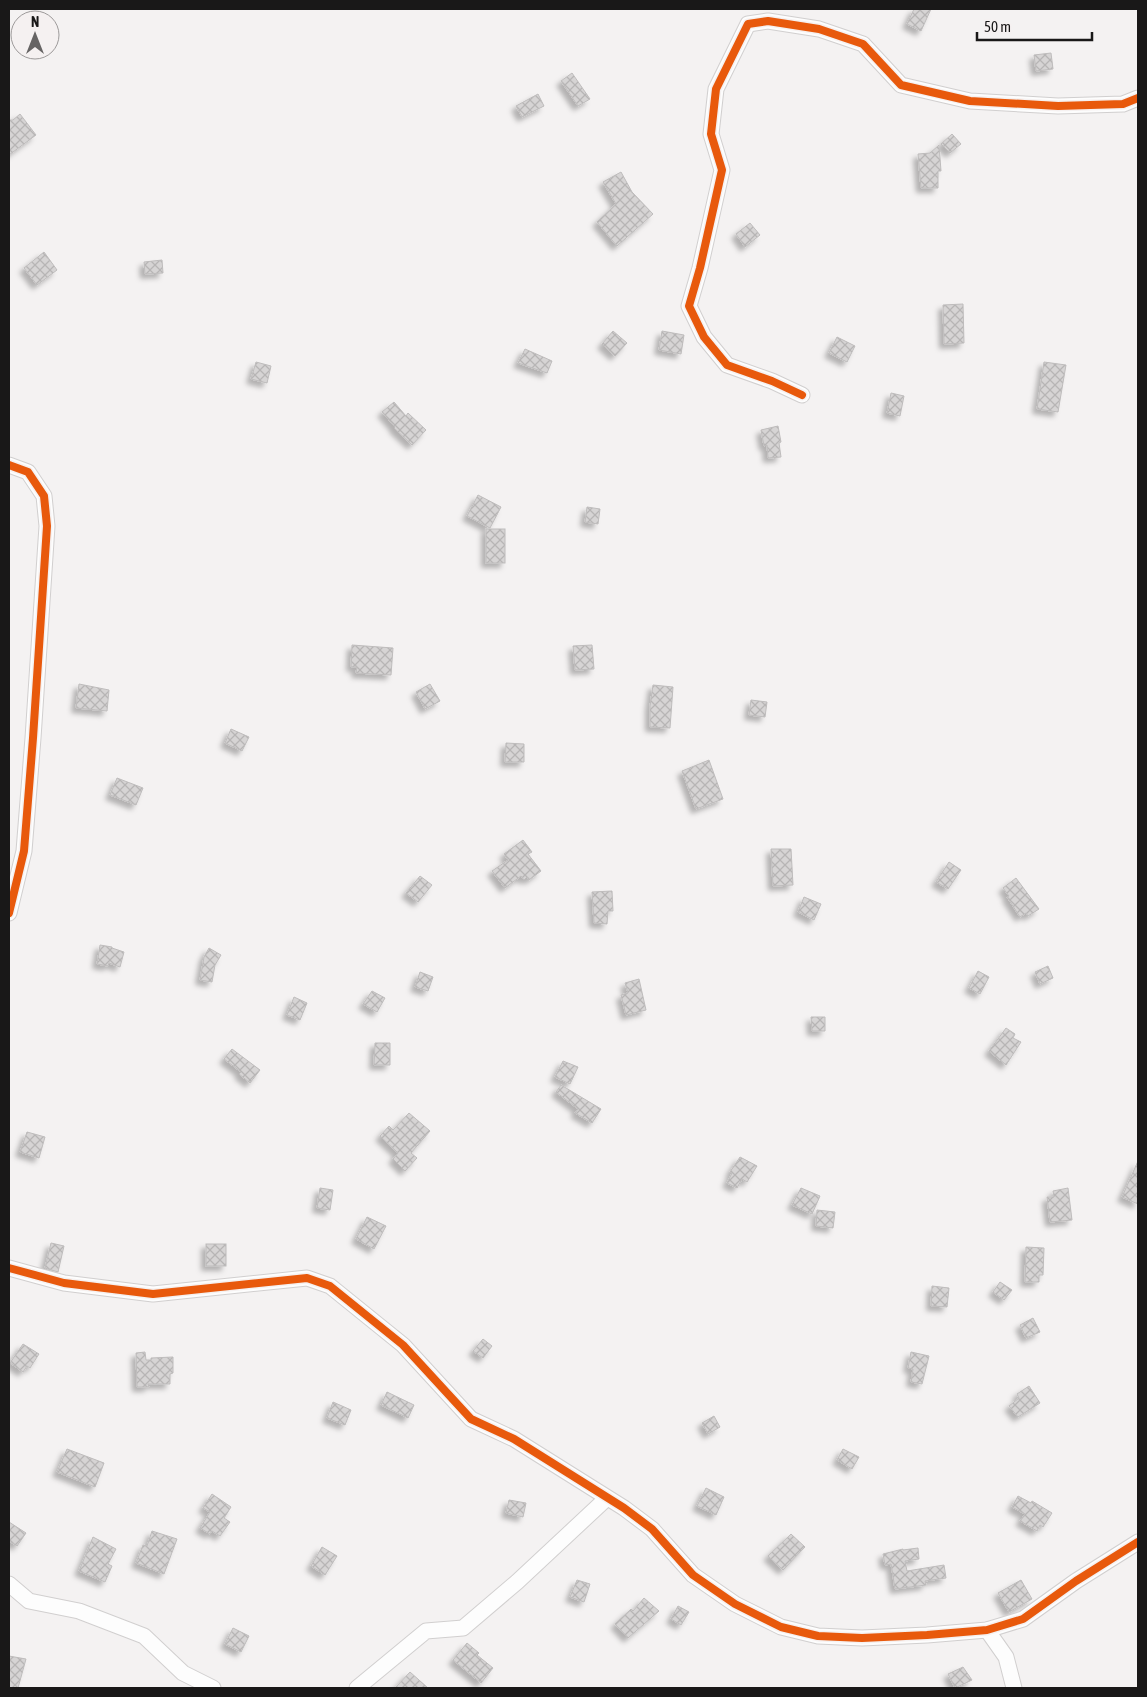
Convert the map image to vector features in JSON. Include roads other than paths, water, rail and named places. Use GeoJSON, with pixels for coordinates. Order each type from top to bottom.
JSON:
{"type":"FeatureCollection","features":[{"type":"Feature","properties":{"kind":"street"},"geometry":{"type":"LineString","coordinates":[[802,395],[727,364],[704,337],[689,306],[700,268],[722,170],[711,134],[716,89],[748,24],[768,21],[828,32],[862,44],[901,85],[970,101],[1058,106],[1124,104],[1138,98]]}},
{"type":"Feature","properties":{"kind":"street"},"geometry":{"type":"LineString","coordinates":[[9,465],[28,472],[44,496],[47,526],[24,852],[9,913]]}},
{"type":"Feature","properties":{"kind":"street"},"geometry":{"type":"LineString","coordinates":[[10,1272],[64,1283],[153,1294],[307,1278],[330,1286],[402,1346],[471,1419],[514,1439],[652,1528],[693,1575],[735,1604],[782,1627],[818,1636],[862,1638],[987,1630],[1023,1619],[1138,1542]]}},
{"type":"Feature","properties":{"kind":"street"},"geometry":{"type":"LineString","coordinates":[[357,1688],[426,1631],[463,1628],[518,1582],[607,1498]]}},
{"type":"Feature","properties":{"kind":"street"},"geometry":{"type":"LineString","coordinates":[[9,1584],[29,1601],[79,1611],[144,1636],[183,1673],[213,1688]]}},
{"type":"Feature","properties":{"kind":"street"},"geometry":{"type":"LineString","coordinates":[[987,1630],[1006,1658],[1014,1688]]}}]}
